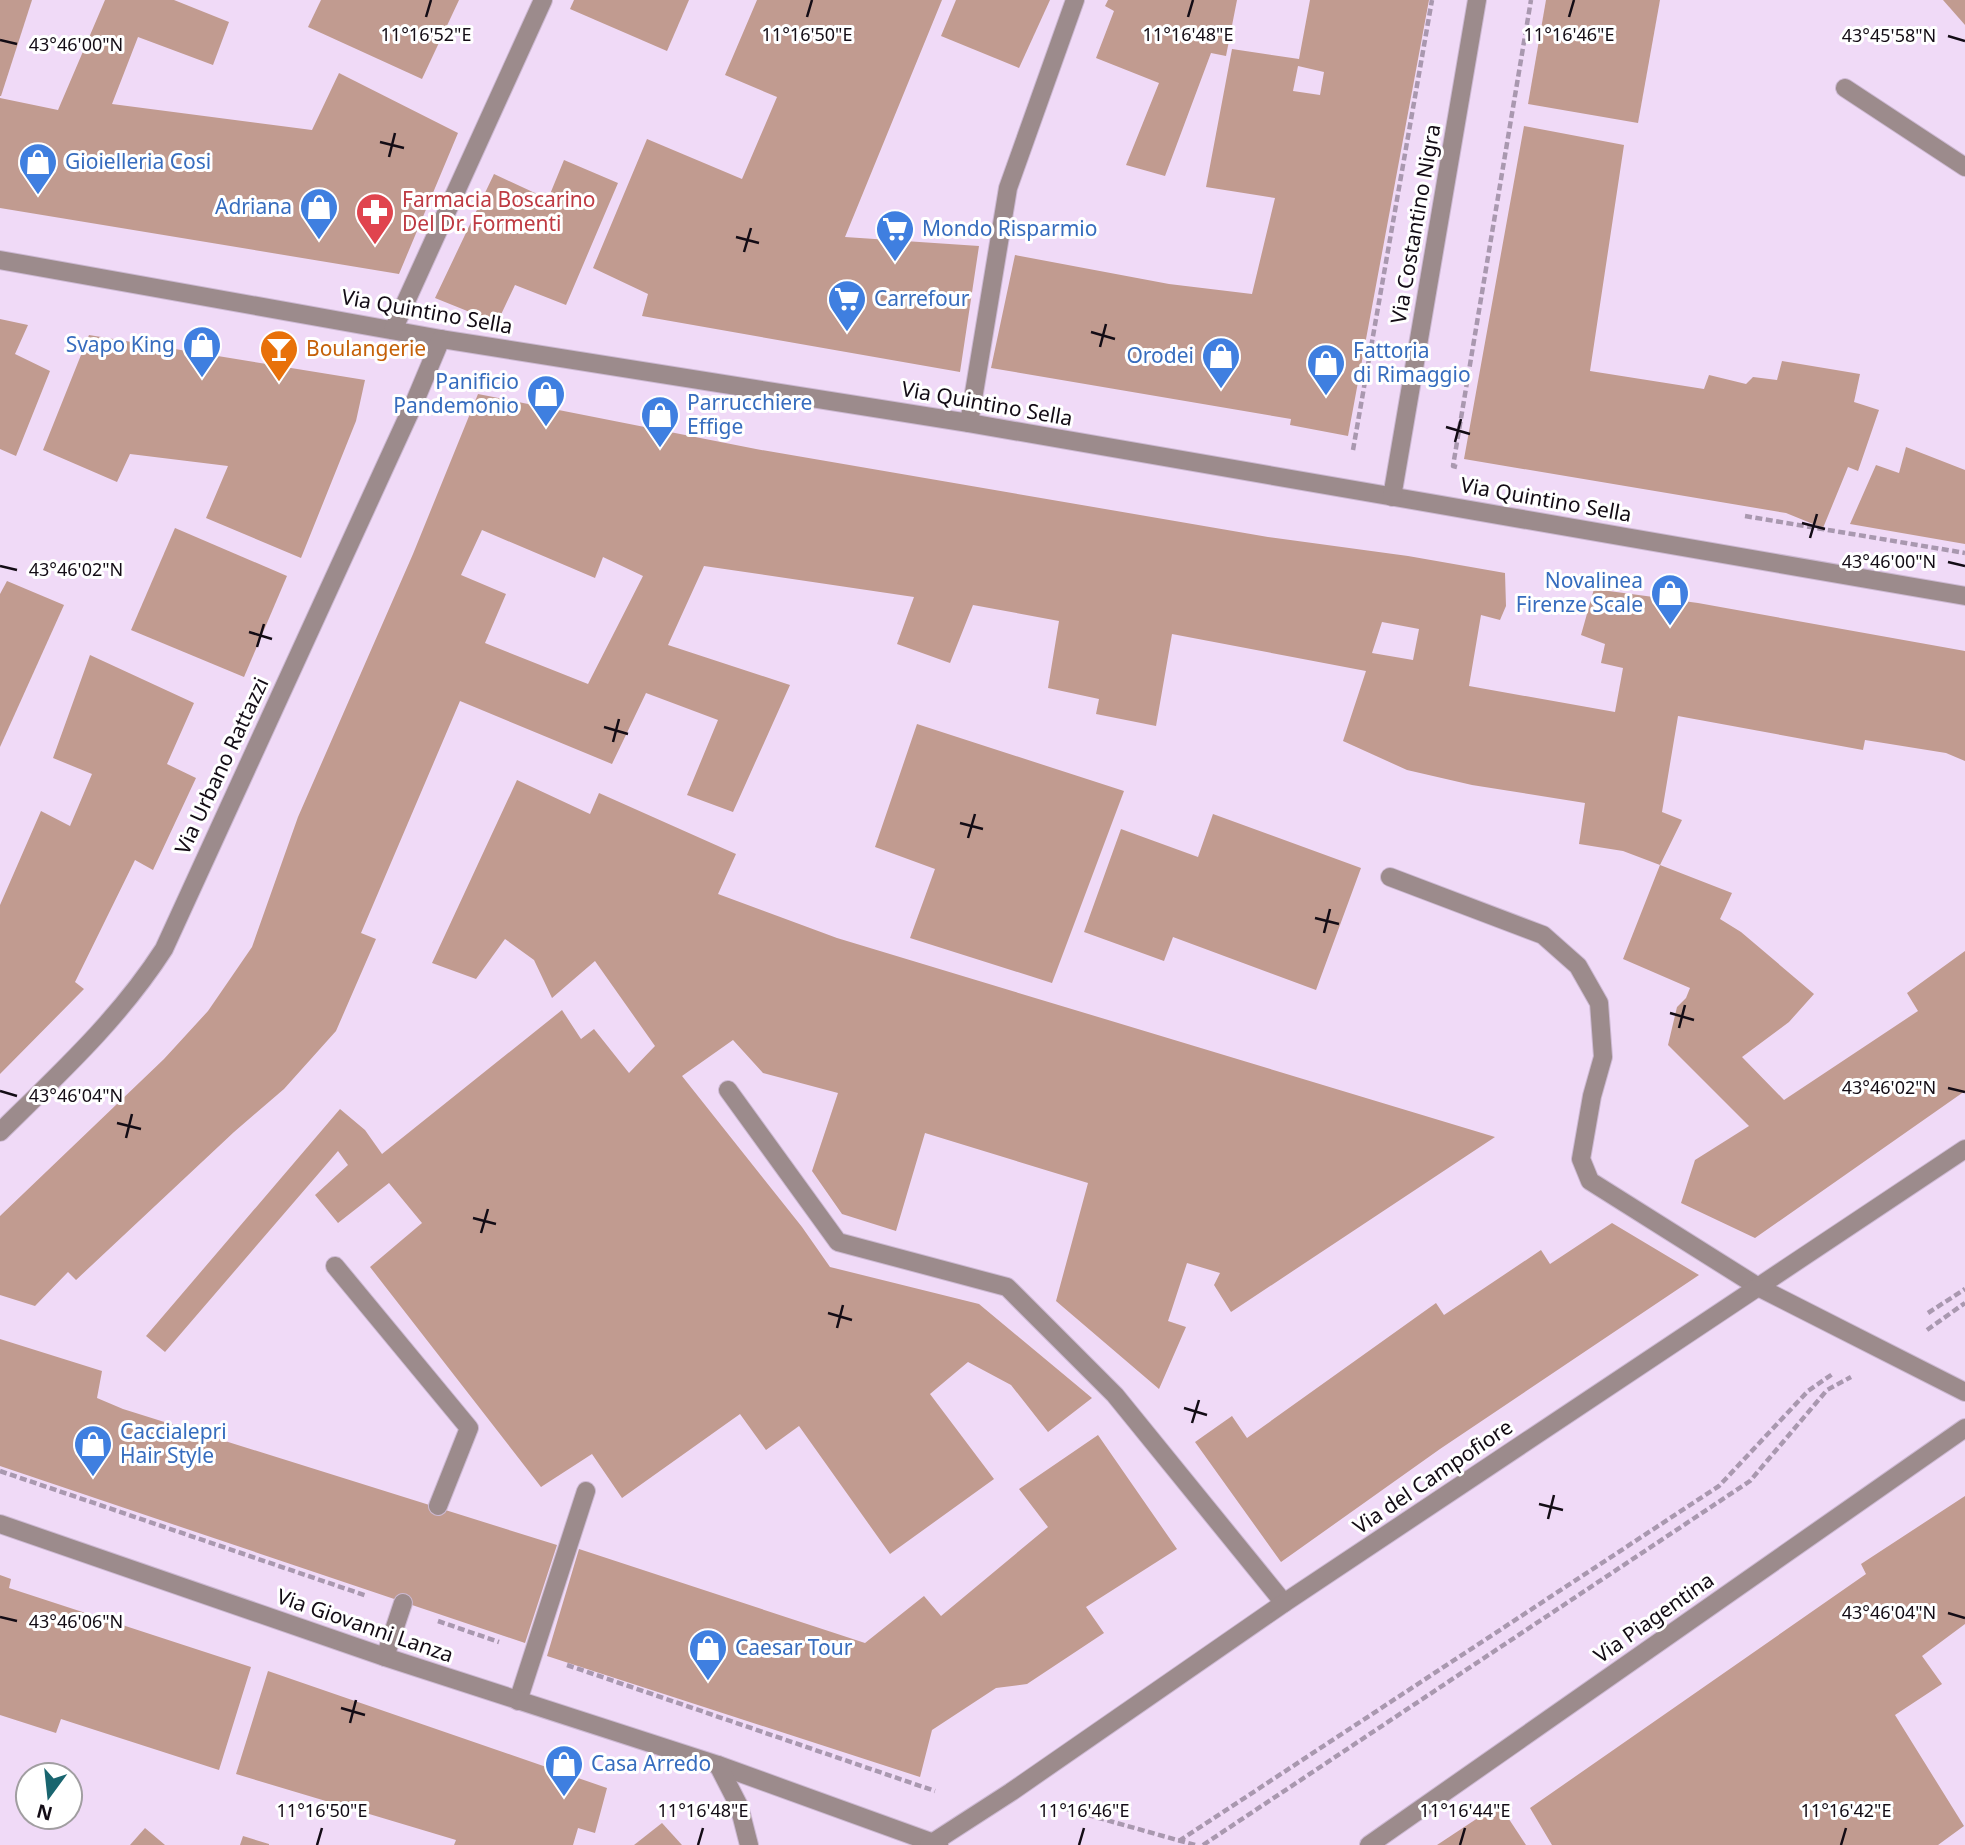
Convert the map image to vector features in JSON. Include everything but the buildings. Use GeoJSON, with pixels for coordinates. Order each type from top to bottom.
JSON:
{"type":"FeatureCollection","features":[{"type":"Feature","properties":{"kind":"street"},"geometry":{"type":"LineString","coordinates":[[393,330],[543,0]]}},
{"type":"Feature","properties":{"kind":"street"},"geometry":{"type":"LineString","coordinates":[[969,423],[1008,188],[1075,0]]}},
{"type":"Feature","properties":{"kind":"street","name":"Via Costantino Nigra"},"geometry":{"type":"LineString","coordinates":[[1392,497],[1477,0]]}},
{"type":"Feature","properties":{"kind":"street"},"geometry":{"type":"LineString","coordinates":[[1844,88],[1965,167]]}},
{"type":"Feature","properties":{"kind":"street","name":"Via Quintino Sella"},"geometry":{"type":"LineString","coordinates":[[0,260],[441,339],[969,423],[1965,596]]}},
{"type":"Feature","properties":{"kind":"street","name":"Via Urbano Rattazzi"},"geometry":{"type":"LineString","coordinates":[[0,1132],[90,1044],[141,985],[164,949],[441,339]]}},
{"type":"Feature","properties":{"kind":"street"},"geometry":{"type":"LineString","coordinates":[[1390,877],[1543,935],[1578,966],[1599,1003],[1603,1057],[1592,1096],[1581,1159],[1590,1181],[1760,1288],[1965,1392]]}},
{"type":"Feature","properties":{"kind":"street"},"geometry":{"type":"LineString","coordinates":[[728,1090],[838,1242],[1007,1287],[1115,1395],[1284,1603]]}},
{"type":"Feature","properties":{"kind":"street","name":"Via del Campofiore"},"geometry":{"type":"LineString","coordinates":[[933,1844],[1284,1603],[1965,1149]]}},
{"type":"Feature","properties":{"kind":"street"},"geometry":{"type":"LineString","coordinates":[[335,1265],[468,1428],[438,1506]]}},
{"type":"Feature","properties":{"kind":"street","name":"Via Piagentina"},"geometry":{"type":"LineString","coordinates":[[1369,1845],[1965,1428]]}},
{"type":"Feature","properties":{"kind":"street"},"geometry":{"type":"LineString","coordinates":[[518,1702],[586,1491]]}},
{"type":"Feature","properties":{"kind":"street","name":"Via Giovanni Lanza"},"geometry":{"type":"LineString","coordinates":[[0,1524],[518,1702],[718,1765],[882,1823],[933,1844]]}},
{"type":"Feature","properties":{"kind":"street"},"geometry":{"type":"LineString","coordinates":[[384,1657],[402,1605]]}},
{"type":"Feature","properties":{"kind":"street"},"geometry":{"type":"LineString","coordinates":[[718,1765],[739,1806],[749,1845]]}},
{"type":"Feature","properties":{"kind":"path"},"geometry":{"type":"LineString","coordinates":[[1340,448],[1353,450],[1433,0]]}},
{"type":"Feature","properties":{"kind":"path"},"geometry":{"type":"LineString","coordinates":[[1455,457],[1531,0]]}},
{"type":"Feature","properties":{"kind":"path"},"geometry":{"type":"LineString","coordinates":[[1928,1313],[1965,1289]]}},
{"type":"Feature","properties":{"kind":"path"},"geometry":{"type":"LineString","coordinates":[[1203,1845],[1750,1481],[1827,1390],[1892,1355],[1965,1303]]}},
{"type":"Feature","properties":{"kind":"path"},"geometry":{"type":"LineString","coordinates":[[1180,1841],[1719,1486],[1808,1391],[1834,1373]]}},
{"type":"Feature","properties":{"kind":"path"},"geometry":{"type":"LineString","coordinates":[[0,1471],[402,1605],[534,1654],[935,1791]]}},
{"type":"Feature","properties":{"kind":"path"},"geometry":{"type":"LineString","coordinates":[[1067,1809],[1195,1845]]}},
{"type":"Feature","properties":{"kind":"place","name":"Gioielleria Cosi"},"geometry":{"type":"Point","coordinates":[38,196]}},
{"type":"Feature","properties":{"kind":"place","name":"Adriana"},"geometry":{"type":"Point","coordinates":[319,241]}},
{"type":"Feature","properties":{"kind":"place","name":"Farmacia Boscarino Del Dr. Formenti"},"geometry":{"type":"Point","coordinates":[375,246]}},
{"type":"Feature","properties":{"kind":"place","name":"Mondo Risparmio"},"geometry":{"type":"Point","coordinates":[895,263]}},
{"type":"Feature","properties":{"kind":"place","name":"Carrefour"},"geometry":{"type":"Point","coordinates":[847,333]}},
{"type":"Feature","properties":{"kind":"place","name":"Svapo King"},"geometry":{"type":"Point","coordinates":[202,379]}},
{"type":"Feature","properties":{"kind":"place","name":"Boulangerie"},"geometry":{"type":"Point","coordinates":[279,383]}},
{"type":"Feature","properties":{"kind":"place","name":"Orodei"},"geometry":{"type":"Point","coordinates":[1221,390]}},
{"type":"Feature","properties":{"kind":"place","name":"Fattoria di Rimaggio"},"geometry":{"type":"Point","coordinates":[1326,397]}},
{"type":"Feature","properties":{"kind":"place","name":"Panificio Pandemonio"},"geometry":{"type":"Point","coordinates":[546,428]}},
{"type":"Feature","properties":{"kind":"place","name":"Parrucchiere Effige"},"geometry":{"type":"Point","coordinates":[660,449]}},
{"type":"Feature","properties":{"kind":"place","name":"Novalinea Firenze Scale"},"geometry":{"type":"Point","coordinates":[1670,627]}},
{"type":"Feature","properties":{"kind":"place","name":"Caccialepri Hair Style"},"geometry":{"type":"Point","coordinates":[93,1478]}},
{"type":"Feature","properties":{"kind":"place","name":"Caesar Tour"},"geometry":{"type":"Point","coordinates":[708,1682]}},
{"type":"Feature","properties":{"kind":"place","name":"Casa Arredo"},"geometry":{"type":"Point","coordinates":[564,1798]}}]}
